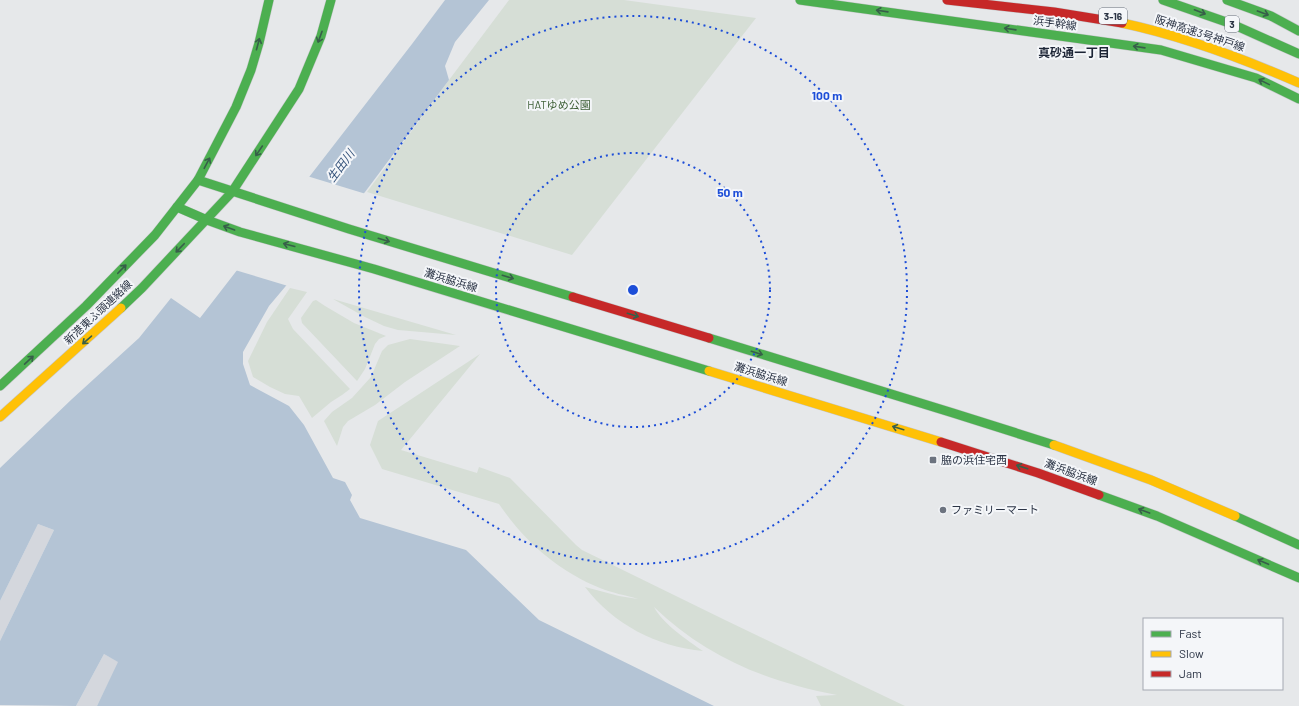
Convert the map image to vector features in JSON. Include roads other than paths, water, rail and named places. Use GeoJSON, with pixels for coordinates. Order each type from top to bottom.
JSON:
{"type":"FeatureCollection","features":[{"type":"Feature","properties":{"kind":"main road"},"geometry":{"type":"LineString","coordinates":[[177,207],[198,180],[236,107],[251,70],[269,0]]}},
{"type":"Feature","properties":{"kind":"main road"},"geometry":{"type":"LineString","coordinates":[[207,220],[232,192],[299,89],[321,36],[331,0]]}},
{"type":"Feature","properties":{"kind":"main road","name":"浜手幹線"},"geometry":{"type":"LineString","coordinates":[[800,0],[1161,50],[1256,78],[1299,99]]}},
{"type":"Feature","properties":{"kind":"main road","name":"阪神高速3号神戸線"},"geometry":{"type":"LineString","coordinates":[[947,0],[1071,14],[1159,32],[1200,44],[1253,63],[1299,83]]}},
{"type":"Feature","properties":{"kind":"main road","name":"阪神高速3号神戸線"},"geometry":{"type":"LineString","coordinates":[[1163,0],[1193,9],[1261,35],[1299,54]]}},
{"type":"Feature","properties":{"kind":"main road"},"geometry":{"type":"LineString","coordinates":[[1227,0],[1271,16],[1299,31]]}},
{"type":"Feature","properties":{"kind":"main road","name":"3-16"},"geometry":{"type":"LineString","coordinates":[[1095,10],[1159,32]]}},
{"type":"Feature","properties":{"kind":"main road","name":"灘浜脇浜線"},"geometry":{"type":"LineString","coordinates":[[198,180],[346,228],[1049,443],[1215,506],[1299,545]]}},
{"type":"Feature","properties":{"kind":"main road","name":"灘浜脇浜線"},"geometry":{"type":"LineString","coordinates":[[177,207],[207,220],[252,236],[326,255],[868,419],[1045,475],[1157,516],[1299,578]]}},
{"type":"Feature","properties":{"kind":"main road","name":"新港東ふ頭連絡線"},"geometry":{"type":"LineString","coordinates":[[0,386],[86,306],[155,235],[177,207]]}},
{"type":"Feature","properties":{"kind":"main road","name":"新港東ふ頭連絡線"},"geometry":{"type":"LineString","coordinates":[[0,417],[97,331],[142,288],[207,220]]}},
{"type":"Feature","properties":{"kind":"water","name":"生田川"},"geometry":{"type":"Polygon","coordinates":[[[445,0],[489,0],[455,42],[445,66],[449,80],[365,192],[269,306],[243,352],[243,364],[250,385],[289,406],[304,425],[333,478],[345,482],[352,495],[350,500],[360,518],[466,550],[539,620],[714,706],[97,706],[118,662],[104,654],[76,706],[0,705],[0,641],[54,530],[38,524],[0,601],[0,468],[72,399],[139,338],[171,298],[200,318],[445,0]]]}},
{"type":"Feature","properties":{"kind":"place","name":"脇の浜住宅西"},"geometry":{"type":"Point","coordinates":[933,460]}},
{"type":"Feature","properties":{"kind":"place","name":"ファミリーマート"},"geometry":{"type":"Point","coordinates":[943,510]}},
{"type":"Feature","properties":{"kind":"district","name":"真砂通一丁目"},"geometry":{"type":"Point","coordinates":[1074,53]}},
{"type":"Feature","properties":{"kind":"park label","name":"HATゆめ公園"},"geometry":{"type":"Point","coordinates":[559,105]}}]}
